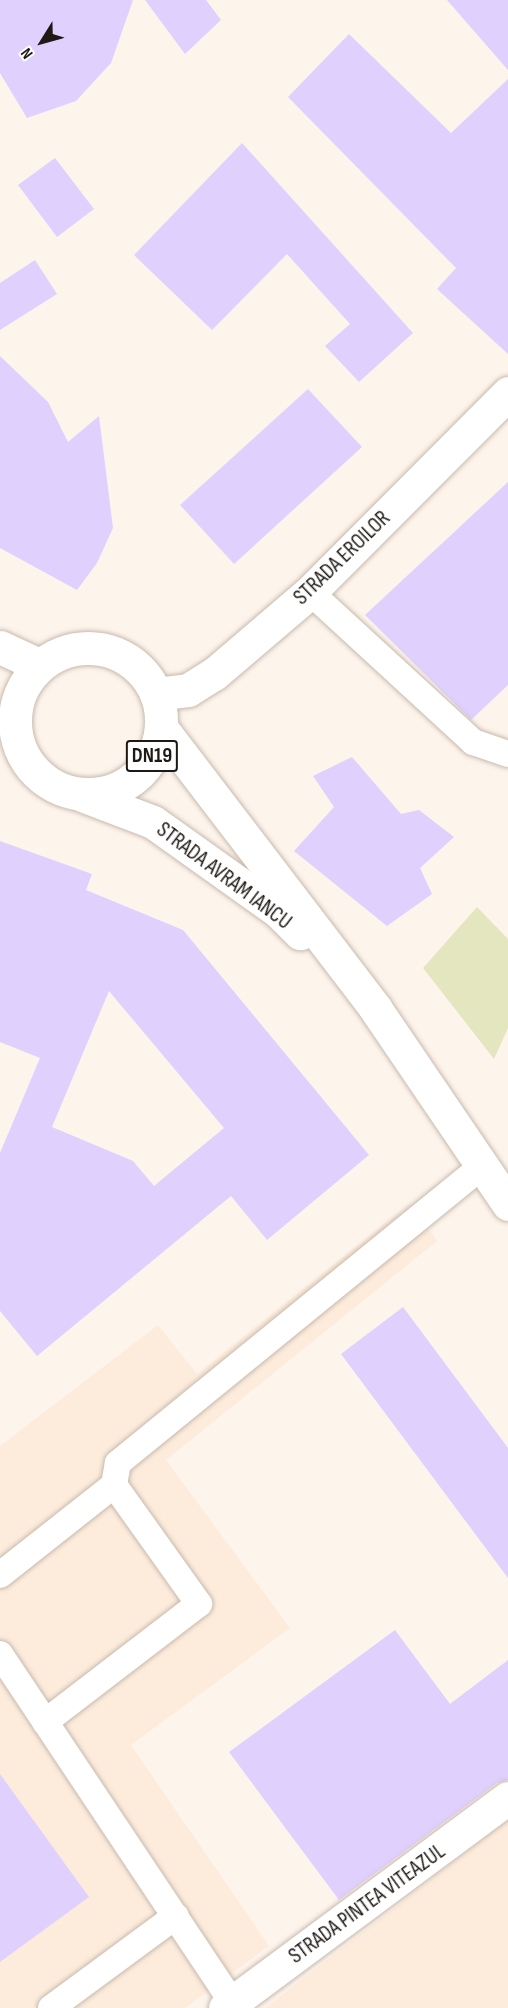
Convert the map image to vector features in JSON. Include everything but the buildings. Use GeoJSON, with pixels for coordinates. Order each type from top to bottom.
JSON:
{"type":"FeatureCollection","features":[{"type":"Feature","properties":{"kind":"main road","name":"STRADA EROILOR"},"geometry":{"type":"LineString","coordinates":[[156,694],[188,690],[214,674],[310,591],[508,393]]}},
{"type":"Feature","properties":{"kind":"main road"},"geometry":{"type":"LineString","coordinates":[[0,647],[21,681]]}},
{"type":"Feature","properties":{"kind":"main road","name":"DN19"},"geometry":{"type":"LineString","coordinates":[[0,767],[49,784],[81,795],[117,789],[145,767],[162,729],[156,694],[143,672],[109,650],[80,648],[21,681],[14,722],[22,755],[49,784]]}},
{"type":"Feature","properties":{"kind":"main road","name":"STRADA AVRAM IANCU"},"geometry":{"type":"LineString","coordinates":[[162,729],[375,1008],[508,1204]]}},
{"type":"Feature","properties":{"kind":"main road","name":"STRADA AVRAM IANCU"},"geometry":{"type":"LineString","coordinates":[[81,795],[153,822],[279,912],[375,1008]]}},
{"type":"Feature","properties":{"kind":"main road","name":"STRADA PINTEA VITEAZUL"},"geometry":{"type":"LineString","coordinates":[[229,2005],[508,1798]]}},
{"type":"Feature","properties":{"kind":"lane"},"geometry":{"type":"LineString","coordinates":[[310,591],[473,742],[508,754]]}},
{"type":"Feature","properties":{"kind":"lane"},"geometry":{"type":"LineString","coordinates":[[0,1575],[114,1485],[118,1463],[483,1165]]}},
{"type":"Feature","properties":{"kind":"lane"},"geometry":{"type":"LineString","coordinates":[[45,1722],[199,1604],[114,1485]]}},
{"type":"Feature","properties":{"kind":"lane"},"geometry":{"type":"LineString","coordinates":[[0,1654],[176,1916],[229,2005]]}},
{"type":"Feature","properties":{"kind":"lane"},"geometry":{"type":"LineString","coordinates":[[51,2008],[176,1916]]}},
{"type":"Feature","properties":{"kind":"shaded area"},"geometry":{"type":"Polygon","coordinates":[[[410,1203],[437,1241],[166,1460],[290,1628],[131,1745],[269,1946],[185,2008],[0,2008],[0,1446],[158,1325],[197,1374],[410,1203]]]}},
{"type":"Feature","properties":{"kind":"shaded area"},"geometry":{"type":"Polygon","coordinates":[[[508,1820],[508,2008],[265,2008],[508,1820]]]}},
{"type":"Feature","properties":{"kind":"green space"},"geometry":{"type":"Polygon","coordinates":[[[477,907],[508,939],[508,1028],[494,1059],[423,968],[477,907]]]}}]}
